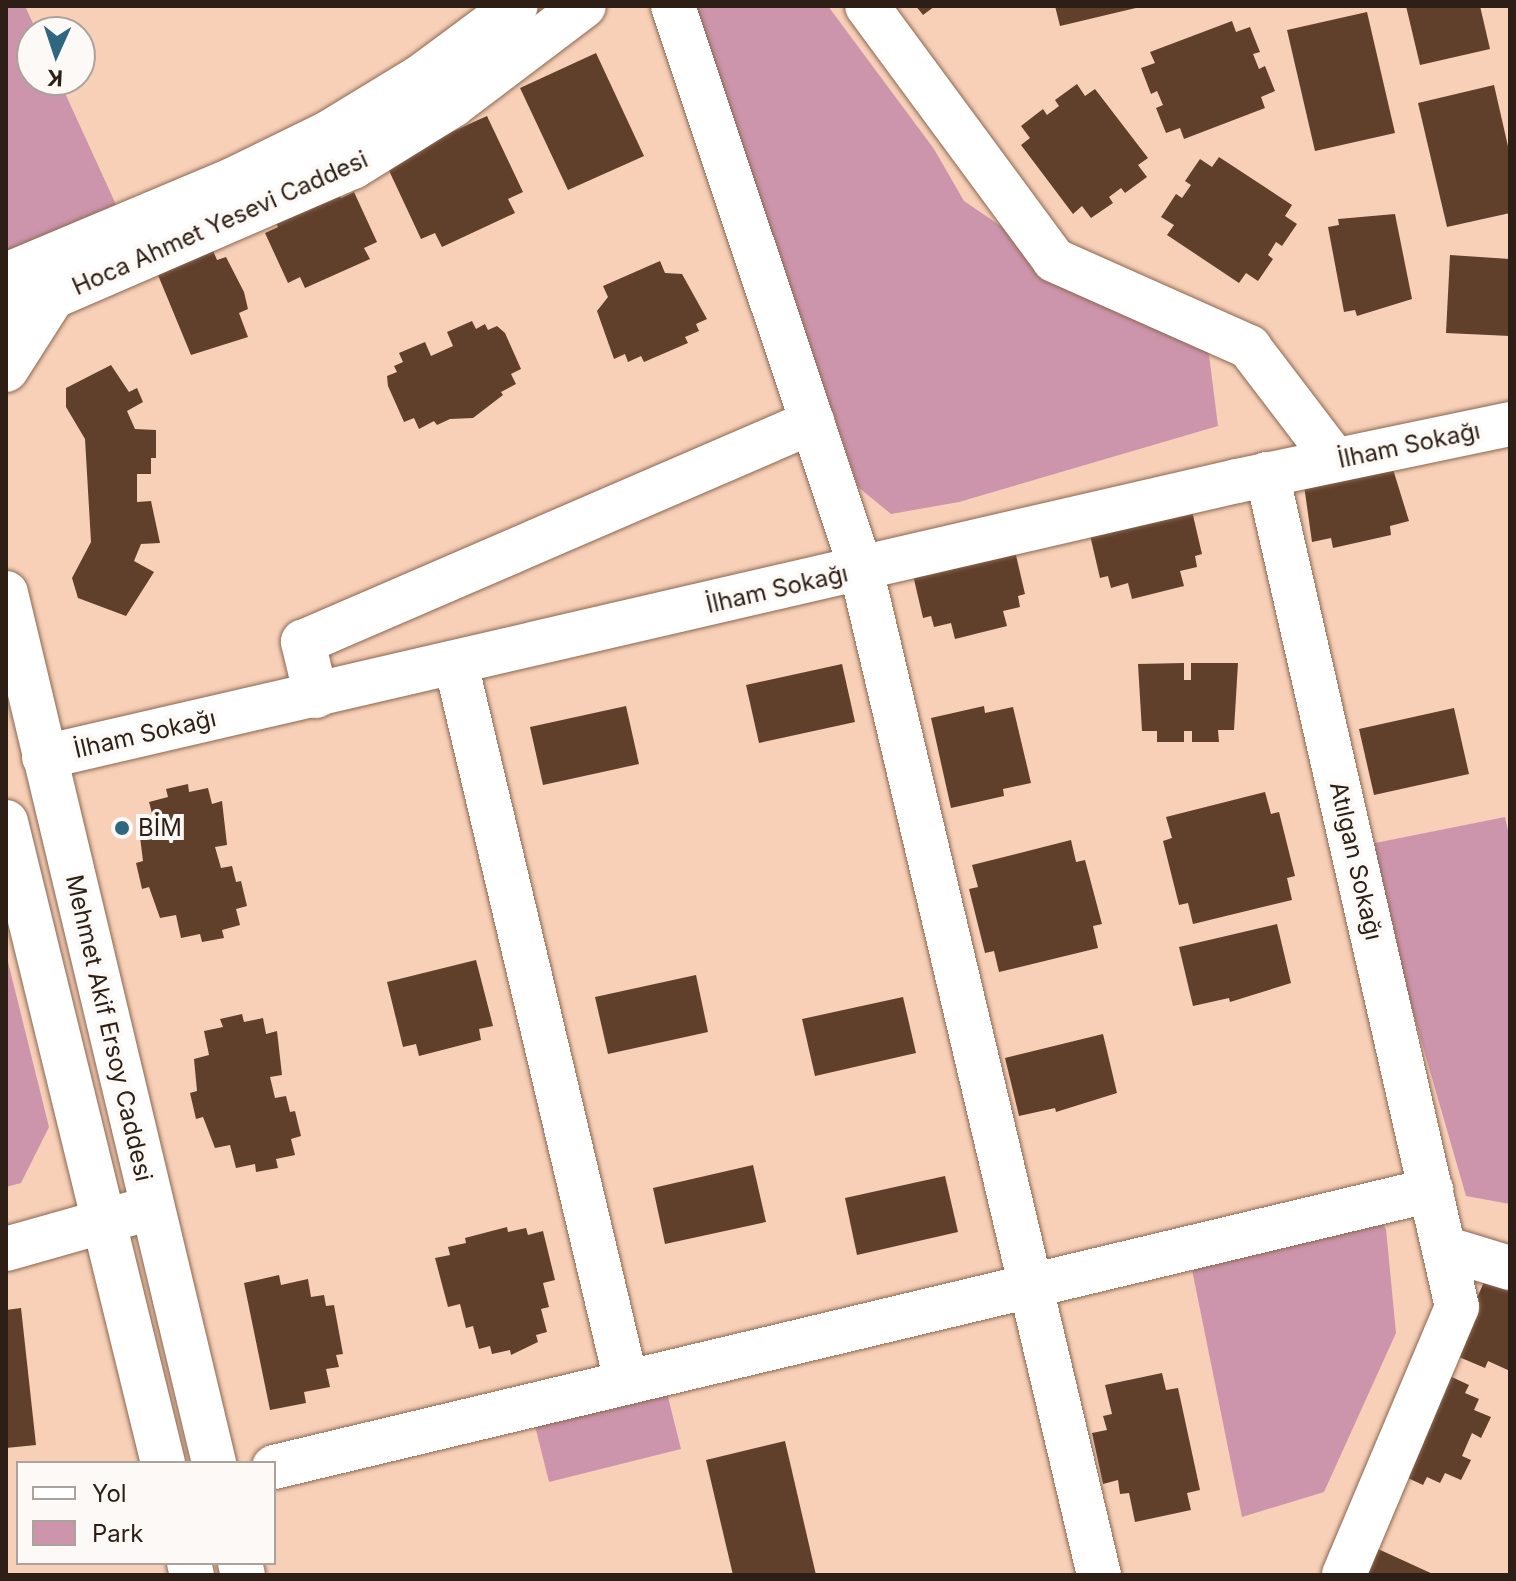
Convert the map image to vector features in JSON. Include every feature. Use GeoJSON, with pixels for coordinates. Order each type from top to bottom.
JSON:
{"type":"FeatureCollection","features":[{"type":"Feature","properties":{"kind":"street","name":"Hoca Ahmet Yesevi Caddesi"},"geometry":{"type":"LineString","coordinates":[[6,275],[232,180],[328,133],[420,77],[516,6]]}},
{"type":"Feature","properties":{"kind":"street","name":"Hoca Ahmet Yesevi Caddesi"},"geometry":{"type":"LineString","coordinates":[[6,317],[353,167],[453,105],[584,6]]}},
{"type":"Feature","properties":{"kind":"street"},"geometry":{"type":"LineString","coordinates":[[673,6],[861,569],[1026,1283],[1099,1575]]}},
{"type":"Feature","properties":{"kind":"street"},"geometry":{"type":"LineString","coordinates":[[867,6],[1054,260],[1249,347],[1335,460]]}},
{"type":"Feature","properties":{"kind":"street"},"geometry":{"type":"LineString","coordinates":[[6,370],[52,298]]}},
{"type":"Feature","properties":{"kind":"street"},"geometry":{"type":"LineString","coordinates":[[316,696],[303,642],[812,422]]}},
{"type":"Feature","properties":{"kind":"street","name":"İlham Sokağı"},"geometry":{"type":"LineString","coordinates":[[44,757],[1267,474],[1510,424]]}},
{"type":"Feature","properties":{"kind":"street","name":"Atılgan Sokağı"},"geometry":{"type":"LineString","coordinates":[[1267,474],[1457,1307],[1344,1575]]}},
{"type":"Feature","properties":{"kind":"street","name":"Mehmet Akif Ersoy Caddesi"},"geometry":{"type":"LineString","coordinates":[[6,593],[214,1461]]}},
{"type":"Feature","properties":{"kind":"street"},"geometry":{"type":"LineString","coordinates":[[456,664],[626,1381]]}},
{"type":"Feature","properties":{"kind":"street"},"geometry":{"type":"LineString","coordinates":[[6,822],[162,1461]]}},
{"type":"Feature","properties":{"kind":"street"},"geometry":{"type":"LineString","coordinates":[[276,1467],[1026,1283],[1431,1190]]}},
{"type":"Feature","properties":{"kind":"street"},"geometry":{"type":"LineString","coordinates":[[6,1249],[151,1208]]}},
{"type":"Feature","properties":{"kind":"street"},"geometry":{"type":"LineString","coordinates":[[1444,1248],[1510,1268]]}},
{"type":"Feature","properties":{"kind":"green space"},"geometry":{"type":"Polygon","coordinates":[[[6,6],[25,6],[30,16],[16,16],[16,96],[66,96],[134,244],[6,297],[6,6]]]}},
{"type":"Feature","properties":{"kind":"green space"},"geometry":{"type":"Polygon","coordinates":[[[694,6],[828,6],[934,149],[964,201],[1096,291],[1208,347],[1218,426],[959,502],[891,514],[858,487],[694,6]]]}},
{"type":"Feature","properties":{"kind":"green space"},"geometry":{"type":"Polygon","coordinates":[[[1505,817],[1510,840],[1510,1204],[1466,1196],[1365,845],[1505,817]]]}},
{"type":"Feature","properties":{"kind":"green space"},"geometry":{"type":"Polygon","coordinates":[[[6,954],[49,1127],[21,1183],[6,1187],[6,954]]]}},
{"type":"Feature","properties":{"kind":"green space"},"geometry":{"type":"Polygon","coordinates":[[[1375,1213],[1386,1229],[1396,1333],[1324,1492],[1242,1517],[1185,1235],[1375,1213]]]}},
{"type":"Feature","properties":{"kind":"green space"},"geometry":{"type":"Polygon","coordinates":[[[664,1381],[681,1449],[549,1482],[532,1414],[664,1381]]]}},
{"type":"Feature","properties":{"kind":"building"},"geometry":{"type":"Polygon","coordinates":[[[916,6],[935,6],[923,15],[916,6]]]}},
{"type":"Feature","properties":{"kind":"building"},"geometry":{"type":"Polygon","coordinates":[[[1055,6],[1139,6],[1140,7],[1060,26],[1055,6]]]}},
{"type":"Feature","properties":{"kind":"building"},"geometry":{"type":"Polygon","coordinates":[[[1406,6],[1480,6],[1490,49],[1420,65],[1406,6]]]}},
{"type":"Feature","properties":{"kind":"building"},"geometry":{"type":"Polygon","coordinates":[[[1367,12],[1395,133],[1315,151],[1287,30],[1367,12]]]}},
{"type":"Feature","properties":{"kind":"building"},"geometry":{"type":"Polygon","coordinates":[[[1232,21],[1236,32],[1250,27],[1260,52],[1253,54],[1259,69],[1265,66],[1275,91],[1261,97],[1265,108],[1184,139],[1180,128],[1166,133],[1156,108],[1163,105],[1157,91],[1151,94],[1141,68],[1155,63],[1150,52],[1232,21]]]}},
{"type":"Feature","properties":{"kind":"building"},"geometry":{"type":"Polygon","coordinates":[[[596,53],[644,156],[568,190],[520,88],[596,53]]]}},
{"type":"Feature","properties":{"kind":"building"},"geometry":{"type":"Polygon","coordinates":[[[1077,84],[1085,96],[1095,89],[1148,158],[1138,165],[1147,177],[1125,193],[1121,188],[1109,197],[1113,203],[1091,218],[1082,206],[1073,214],[1021,145],[1030,138],[1021,126],[1043,109],[1047,115],[1059,106],[1055,100],[1077,84]]]}},
{"type":"Feature","properties":{"kind":"building"},"geometry":{"type":"Polygon","coordinates":[[[1494,85],[1510,155],[1510,213],[1447,227],[1418,103],[1494,85]]]}},
{"type":"Feature","properties":{"kind":"building"},"geometry":{"type":"Polygon","coordinates":[[[487,116],[523,192],[508,199],[515,213],[442,247],[435,233],[421,239],[385,162],[487,116]]]}},
{"type":"Feature","properties":{"kind":"building"},"geometry":{"type":"Polygon","coordinates":[[[1219,157],[1292,205],[1285,216],[1297,224],[1282,246],[1276,242],[1268,255],[1273,259],[1258,281],[1246,273],[1239,283],[1167,235],[1174,225],[1161,217],[1176,194],[1182,198],[1191,185],[1185,181],[1200,159],[1212,167],[1219,157]]]}},
{"type":"Feature","properties":{"kind":"building"},"geometry":{"type":"Polygon","coordinates":[[[335,183],[341,198],[354,192],[377,242],[364,248],[370,259],[305,288],[300,277],[288,283],[265,233],[278,227],[271,212],[335,183]]]}},
{"type":"Feature","properties":{"kind":"building"},"geometry":{"type":"Polygon","coordinates":[[[1395,214],[1412,299],[1357,316],[1355,310],[1344,312],[1328,227],[1339,225],[1338,219],[1395,214]]]}},
{"type":"Feature","properties":{"kind":"building"},"geometry":{"type":"Polygon","coordinates":[[[207,237],[217,260],[226,257],[244,292],[248,309],[239,313],[248,337],[191,355],[153,263],[207,237]]]}},
{"type":"Feature","properties":{"kind":"building"},"geometry":{"type":"Polygon","coordinates":[[[1450,255],[1510,259],[1510,336],[1446,333],[1450,255]]]}},
{"type":"Feature","properties":{"kind":"building"},"geometry":{"type":"Polygon","coordinates":[[[660,261],[665,273],[682,274],[707,319],[696,324],[699,331],[685,337],[688,343],[644,362],[641,356],[628,362],[625,354],[614,359],[597,311],[608,297],[603,286],[660,261]]]}},
{"type":"Feature","properties":{"kind":"building"},"geometry":{"type":"Polygon","coordinates":[[[472,321],[476,329],[485,324],[488,330],[497,326],[505,333],[521,369],[511,374],[516,384],[501,392],[503,395],[473,418],[450,419],[437,425],[434,421],[419,429],[414,418],[404,422],[388,386],[387,376],[397,372],[394,366],[403,362],[399,353],[425,342],[431,356],[453,346],[447,332],[472,321]]]}},
{"type":"Feature","properties":{"kind":"building"},"geometry":{"type":"Polygon","coordinates":[[[111,365],[129,392],[137,388],[143,402],[127,411],[135,429],[156,430],[156,458],[151,458],[151,474],[137,474],[137,502],[151,501],[160,543],[141,544],[134,561],[154,572],[126,616],[78,598],[72,578],[91,542],[85,439],[66,407],[66,388],[111,365]]]}},
{"type":"Feature","properties":{"kind":"building"},"geometry":{"type":"Polygon","coordinates":[[[1388,453],[1409,521],[1390,526],[1391,535],[1333,548],[1331,538],[1312,542],[1302,471],[1388,453]]]}},
{"type":"Feature","properties":{"kind":"building"},"geometry":{"type":"Polygon","coordinates":[[[1192,511],[1202,554],[1195,556],[1197,567],[1180,571],[1184,586],[1132,599],[1128,583],[1111,588],[1108,576],[1100,578],[1090,535],[1192,511]]]}},
{"type":"Feature","properties":{"kind":"building"},"geometry":{"type":"Polygon","coordinates":[[[1015,551],[1025,594],[1018,596],[1020,607],[1003,611],[1007,626],[955,639],[951,623],[934,627],[931,616],[923,618],[913,575],[1015,551]]]}},
{"type":"Feature","properties":{"kind":"building"},"geometry":{"type":"Polygon","coordinates":[[[1184,663],[1184,680],[1191,680],[1191,663],[1238,663],[1234,730],[1218,730],[1219,742],[1192,742],[1192,731],[1184,731],[1184,742],[1157,742],[1157,731],[1142,731],[1138,664],[1184,663]]]}},
{"type":"Feature","properties":{"kind":"building"},"geometry":{"type":"Polygon","coordinates":[[[842,664],[855,722],[759,743],[746,685],[842,664]]]}},
{"type":"Feature","properties":{"kind":"building"},"geometry":{"type":"Polygon","coordinates":[[[626,706],[639,764],[543,785],[530,727],[626,706]]]}},
{"type":"Feature","properties":{"kind":"building"},"geometry":{"type":"Polygon","coordinates":[[[984,706],[985,713],[1013,707],[1031,783],[1003,789],[1004,796],[951,808],[931,718],[984,706]]]}},
{"type":"Feature","properties":{"kind":"building"},"geometry":{"type":"Polygon","coordinates":[[[1454,708],[1469,774],[1374,795],[1359,729],[1454,708]]]}},
{"type":"Feature","properties":{"kind":"building"},"geometry":{"type":"Polygon","coordinates":[[[188,784],[189,792],[208,788],[212,804],[222,801],[227,845],[215,847],[221,868],[232,866],[236,882],[241,881],[247,906],[236,909],[240,925],[222,930],[224,938],[202,942],[200,934],[181,938],[176,915],[160,918],[149,887],[142,889],[136,863],[143,861],[139,829],[155,825],[149,802],[168,797],[166,789],[188,784]]]}},
{"type":"Feature","properties":{"kind":"building"},"geometry":{"type":"Polygon","coordinates":[[[1265,792],[1271,814],[1279,812],[1295,876],[1287,878],[1292,900],[1193,924],[1188,903],[1179,905],[1163,841],[1172,838],[1166,817],[1265,792]]]}},
{"type":"Feature","properties":{"kind":"building"},"geometry":{"type":"Polygon","coordinates":[[[1071,840],[1076,862],[1085,860],[1102,924],[1093,926],[1098,948],[999,972],[994,951],[985,953],[969,889],[978,887],[972,865],[1071,840]]]}},
{"type":"Feature","properties":{"kind":"building"},"geometry":{"type":"Polygon","coordinates":[[[1277,924],[1291,983],[1230,1002],[1229,998],[1193,1006],[1179,947],[1277,924]]]}},
{"type":"Feature","properties":{"kind":"building"},"geometry":{"type":"Polygon","coordinates":[[[476,960],[493,1026],[479,1029],[481,1040],[419,1056],[416,1044],[403,1047],[387,982],[476,960]]]}},
{"type":"Feature","properties":{"kind":"building"},"geometry":{"type":"Polygon","coordinates":[[[696,975],[708,1032],[608,1054],[595,997],[696,975]]]}},
{"type":"Feature","properties":{"kind":"building"},"geometry":{"type":"Polygon","coordinates":[[[903,997],[916,1053],[815,1076],[802,1019],[903,997]]]}},
{"type":"Feature","properties":{"kind":"building"},"geometry":{"type":"Polygon","coordinates":[[[242,1014],[244,1022],[263,1018],[266,1034],[277,1031],[282,1075],[270,1077],[275,1098],[286,1096],[290,1112],[295,1111],[301,1136],[291,1139],[295,1155],[276,1159],[278,1168],[256,1172],[255,1164],[236,1168],[230,1145],[215,1148],[203,1117],[196,1119],[190,1093],[197,1091],[194,1059],[209,1055],[204,1031],[223,1027],[220,1019],[242,1014]]]}},
{"type":"Feature","properties":{"kind":"building"},"geometry":{"type":"Polygon","coordinates":[[[1103,1034],[1117,1093],[1056,1112],[1055,1108],[1019,1116],[1005,1058],[1103,1034]]]}},
{"type":"Feature","properties":{"kind":"building"},"geometry":{"type":"Polygon","coordinates":[[[753,1165],[766,1222],[665,1244],[653,1188],[753,1165]]]}},
{"type":"Feature","properties":{"kind":"building"},"geometry":{"type":"Polygon","coordinates":[[[945,1176],[958,1232],[857,1255],[845,1198],[945,1176]]]}},
{"type":"Feature","properties":{"kind":"building"},"geometry":{"type":"Polygon","coordinates":[[[507,1227],[508,1232],[526,1228],[528,1235],[543,1231],[555,1280],[543,1283],[549,1307],[541,1309],[547,1332],[536,1335],[538,1342],[511,1355],[510,1350],[492,1354],[490,1346],[479,1349],[473,1326],[466,1328],[460,1304],[448,1307],[435,1258],[450,1255],[448,1247],[466,1243],[465,1238],[507,1227]]]}},
{"type":"Feature","properties":{"kind":"building"},"geometry":{"type":"Polygon","coordinates":[[[1492,1264],[1510,1272],[1510,1371],[1488,1361],[1485,1368],[1452,1354],[1492,1264]]]}},
{"type":"Feature","properties":{"kind":"building"},"geometry":{"type":"Polygon","coordinates":[[[279,1275],[281,1285],[308,1279],[311,1297],[324,1295],[326,1306],[334,1305],[343,1354],[336,1355],[339,1367],[326,1369],[330,1387],[304,1392],[306,1403],[270,1410],[244,1283],[279,1275]]]}},
{"type":"Feature","properties":{"kind":"building"},"geometry":{"type":"Polygon","coordinates":[[[21,1308],[36,1445],[6,1448],[6,1310],[21,1308]]]}},
{"type":"Feature","properties":{"kind":"building"},"geometry":{"type":"Polygon","coordinates":[[[1441,1372],[1469,1385],[1465,1393],[1479,1399],[1474,1410],[1491,1417],[1481,1438],[1472,1433],[1462,1456],[1471,1460],[1461,1480],[1445,1473],[1440,1483],[1427,1477],[1423,1485],[1395,1472],[1441,1372]]]}},
{"type":"Feature","properties":{"kind":"building"},"geometry":{"type":"Polygon","coordinates":[[[1162,1373],[1166,1390],[1178,1388],[1200,1490],[1187,1493],[1191,1510],[1135,1522],[1129,1493],[1120,1494],[1118,1480],[1103,1484],[1092,1433],[1107,1430],[1103,1416],[1112,1414],[1105,1385],[1162,1373]]]}},
{"type":"Feature","properties":{"kind":"building"},"geometry":{"type":"Polygon","coordinates":[[[785,1441],[816,1575],[733,1575],[706,1460],[785,1441]]]}},
{"type":"Feature","properties":{"kind":"building"},"geometry":{"type":"Polygon","coordinates":[[[1365,1543],[1435,1575],[1360,1575],[1365,1543]]]}},
{"type":"Feature","properties":{"kind":"place","name":"BİM"},"geometry":{"type":"Point","coordinates":[122,828]}}]}
